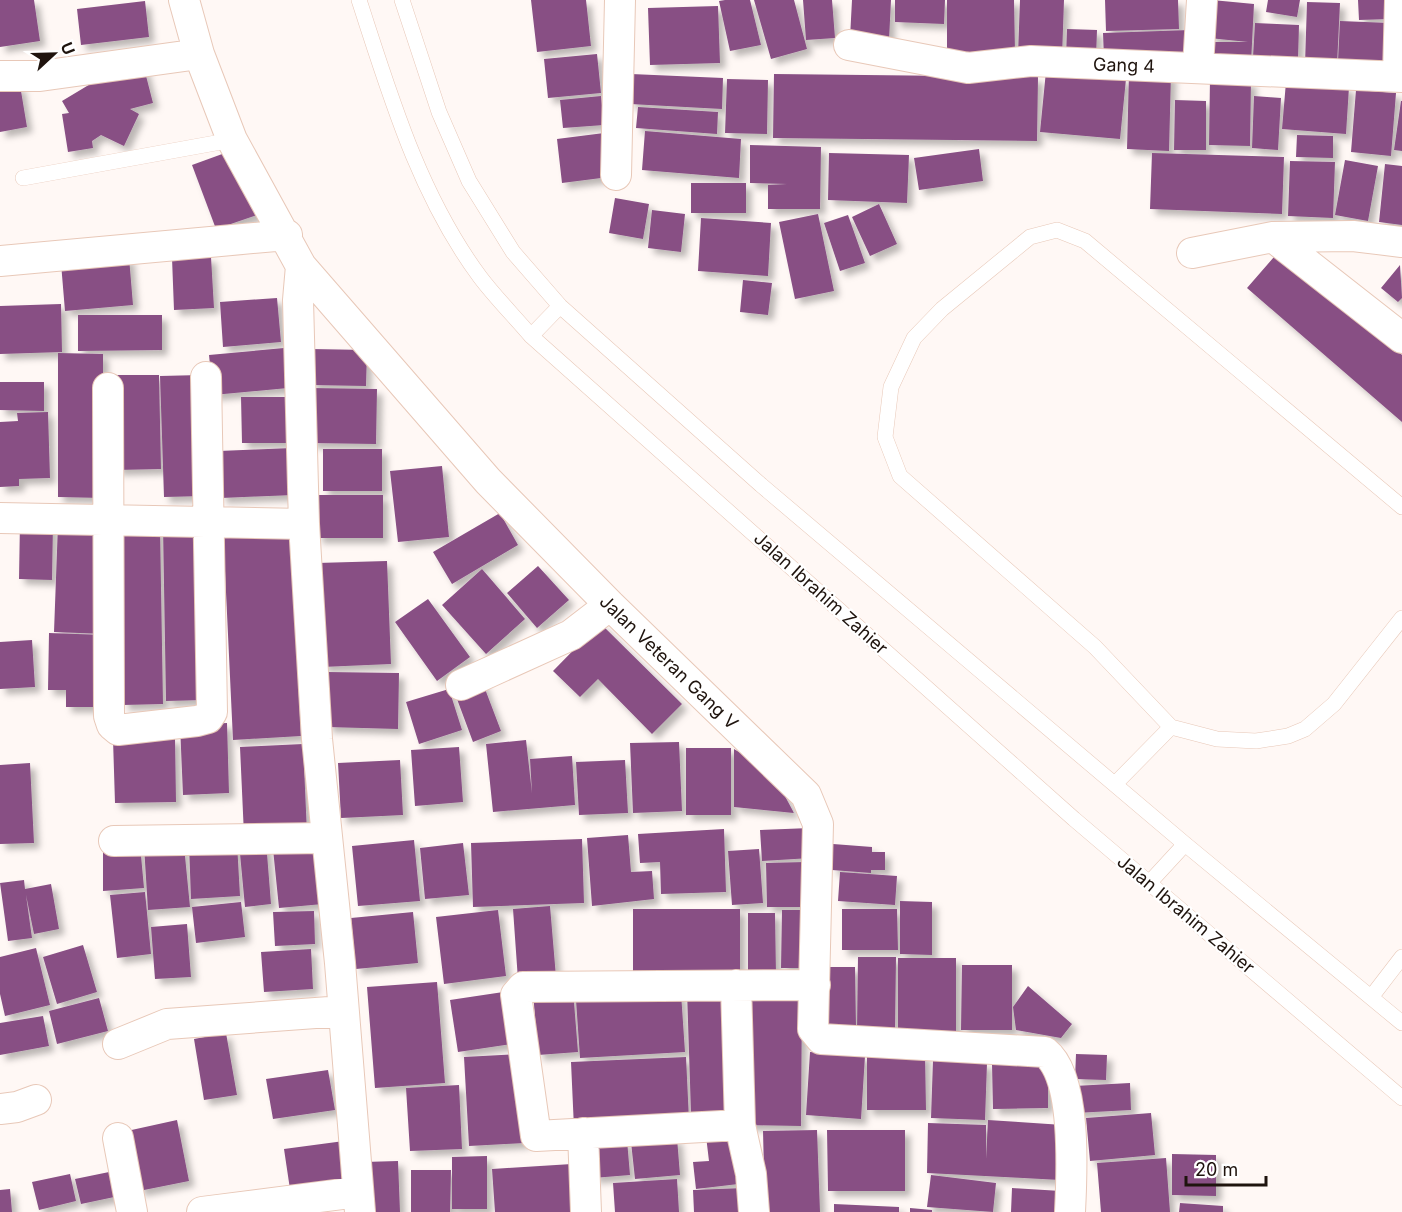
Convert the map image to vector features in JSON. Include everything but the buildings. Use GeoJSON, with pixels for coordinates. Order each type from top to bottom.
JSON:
{"type":"FeatureCollection","features":[{"type":"Feature","properties":{"kind":"street","name":"Jalan Veteran Gang V"},"geometry":{"type":"LineString","coordinates":[[184,0],[198,54],[232,140],[287,235],[301,266],[488,482],[610,605],[806,795],[818,824],[813,1029],[821,1040],[1045,1052],[1058,1064],[1072,1130],[1070,1212]]}},
{"type":"Feature","properties":{"kind":"street"},"geometry":{"type":"LineString","coordinates":[[616,175],[620,0]]}},
{"type":"Feature","properties":{"kind":"street"},"geometry":{"type":"LineString","coordinates":[[1198,67],[1202,0]]}},
{"type":"Feature","properties":{"kind":"street"},"geometry":{"type":"LineString","coordinates":[[1400,0],[1400,77]]}},
{"type":"Feature","properties":{"kind":"street","name":"Gang 4"},"geometry":{"type":"LineString","coordinates":[[849,45],[968,68],[1031,62],[1400,77]]}},
{"type":"Feature","properties":{"kind":"street"},"geometry":{"type":"LineString","coordinates":[[0,76],[40,76],[198,54]]}},
{"type":"Feature","properties":{"kind":"street"},"geometry":{"type":"LineString","coordinates":[[0,261],[287,235]]}},
{"type":"Feature","properties":{"kind":"street"},"geometry":{"type":"LineString","coordinates":[[1192,253],[1273,237],[1353,236],[1402,242]]}},
{"type":"Feature","properties":{"kind":"street"},"geometry":{"type":"LineString","coordinates":[[1273,237],[1402,338]]}},
{"type":"Feature","properties":{"kind":"street"},"geometry":{"type":"LineString","coordinates":[[202,1212],[359,1202],[343,1011],[325,838],[304,524],[298,300],[301,266]]}},
{"type":"Feature","properties":{"kind":"street"},"geometry":{"type":"LineString","coordinates":[[108,388],[109,716],[112,725],[118,730],[197,721],[208,718],[212,712],[206,377]]}},
{"type":"Feature","properties":{"kind":"street"},"geometry":{"type":"LineString","coordinates":[[0,518],[304,524]]}},
{"type":"Feature","properties":{"kind":"street"},"geometry":{"type":"LineString","coordinates":[[461,685],[572,635],[610,605]]}},
{"type":"Feature","properties":{"kind":"street"},"geometry":{"type":"LineString","coordinates":[[114,841],[325,838]]}},
{"type":"Feature","properties":{"kind":"street"},"geometry":{"type":"LineString","coordinates":[[736,985],[740,1125],[751,1174],[754,1212]]}},
{"type":"Feature","properties":{"kind":"street"},"geometry":{"type":"LineString","coordinates":[[740,1125],[536,1136],[516,995],[523,987],[815,985]]}},
{"type":"Feature","properties":{"kind":"street"},"geometry":{"type":"LineString","coordinates":[[118,1044],[167,1024],[343,1011]]}},
{"type":"Feature","properties":{"kind":"street"},"geometry":{"type":"LineString","coordinates":[[0,1109],[17,1107],[36,1100]]}},
{"type":"Feature","properties":{"kind":"street"},"geometry":{"type":"LineString","coordinates":[[583,1133],[586,1212]]}},
{"type":"Feature","properties":{"kind":"street"},"geometry":{"type":"LineString","coordinates":[[118,1138],[132,1212]]}},
{"type":"Feature","properties":{"kind":"lane","name":"Jalan Ibrahim Zahier"},"geometry":{"type":"LineString","coordinates":[[359,0],[401,127],[433,200],[479,276],[531,336],[1074,819],[1402,1098]]}},
{"type":"Feature","properties":{"kind":"lane"},"geometry":{"type":"LineString","coordinates":[[402,0],[439,112],[470,181],[513,252],[560,306],[761,485],[1185,844],[1402,1023]]}},
{"type":"Feature","properties":{"kind":"lane"},"geometry":{"type":"LineString","coordinates":[[23,178],[232,140]]}},
{"type":"Feature","properties":{"kind":"lane"},"geometry":{"type":"LineString","coordinates":[[1402,507],[1085,241],[1058,230],[1030,237],[942,309],[914,338],[891,387],[885,437],[900,476],[1095,647],[1171,727],[1217,739],[1256,741],[1288,736],[1305,729],[1334,704],[1402,618]]}},
{"type":"Feature","properties":{"kind":"lane"},"geometry":{"type":"LineString","coordinates":[[531,336],[560,306]]}},
{"type":"Feature","properties":{"kind":"lane"},"geometry":{"type":"LineString","coordinates":[[1115,783],[1171,727]]}},
{"type":"Feature","properties":{"kind":"lane"},"geometry":{"type":"LineString","coordinates":[[1150,882],[1185,844]]}},
{"type":"Feature","properties":{"kind":"lane"},"geometry":{"type":"LineString","coordinates":[[1372,996],[1402,957]]}}]}
